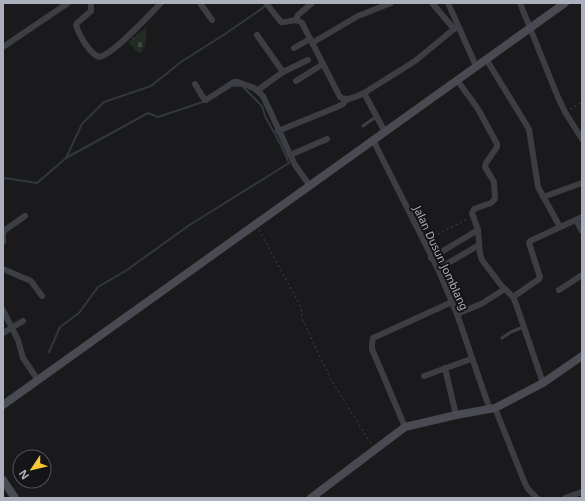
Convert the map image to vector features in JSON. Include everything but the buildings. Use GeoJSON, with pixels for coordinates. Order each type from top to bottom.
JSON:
{"type":"FeatureCollection","features":[{"type":"Feature","properties":{"kind":"street"},"geometry":{"type":"LineString","coordinates":[[3,47],[68,3]]}},
{"type":"Feature","properties":{"kind":"street"},"geometry":{"type":"LineString","coordinates":[[91,3],[91,11],[76,25],[80,35],[92,53],[99,57],[107,54],[161,3]]}},
{"type":"Feature","properties":{"kind":"street"},"geometry":{"type":"LineString","coordinates":[[200,3],[212,20]]}},
{"type":"Feature","properties":{"kind":"street"},"geometry":{"type":"LineString","coordinates":[[296,20],[298,15],[312,3]]}},
{"type":"Feature","properties":{"kind":"street"},"geometry":{"type":"LineString","coordinates":[[294,48],[311,41],[379,5],[390,3]]}},
{"type":"Feature","properties":{"kind":"street"},"geometry":{"type":"LineString","coordinates":[[432,3],[456,28]]}},
{"type":"Feature","properties":{"kind":"street"},"geometry":{"type":"LineString","coordinates":[[448,3],[456,28],[476,66]]}},
{"type":"Feature","properties":{"kind":"street"},"geometry":{"type":"LineString","coordinates":[[520,3],[565,112],[582,139]]}},
{"type":"Feature","properties":{"kind":"street"},"geometry":{"type":"LineString","coordinates":[[3,406],[565,3]]}},
{"type":"Feature","properties":{"kind":"street"},"geometry":{"type":"LineString","coordinates":[[267,5],[281,22],[296,20],[302,23],[340,98],[342,100],[346,100]]}},
{"type":"Feature","properties":{"kind":"street"},"geometry":{"type":"LineString","coordinates":[[278,131],[337,107],[343,104],[346,100],[364,93],[415,61],[456,28]]}},
{"type":"Feature","properties":{"kind":"street"},"geometry":{"type":"LineString","coordinates":[[257,35],[283,72]]}},
{"type":"Feature","properties":{"kind":"street"},"geometry":{"type":"LineString","coordinates":[[486,59],[529,129],[536,180],[539,190],[560,227]]}},
{"type":"Feature","properties":{"kind":"street"},"geometry":{"type":"LineString","coordinates":[[258,90],[283,72],[308,60]]}},
{"type":"Feature","properties":{"kind":"street"},"geometry":{"type":"LineString","coordinates":[[296,81],[323,64]]}},
{"type":"Feature","properties":{"kind":"street"},"geometry":{"type":"LineString","coordinates":[[457,80],[478,109],[497,144],[497,148],[486,163],[485,167],[494,182],[495,199],[491,203],[474,210],[472,213],[478,230],[482,260],[487,268],[513,297],[520,312],[543,382]]}},
{"type":"Feature","properties":{"kind":"street"},"geometry":{"type":"LineString","coordinates":[[194,84],[206,100],[234,82],[238,82],[258,90],[267,102],[278,131],[290,156],[310,186]]}},
{"type":"Feature","properties":{"kind":"street"},"geometry":{"type":"LineString","coordinates":[[364,93],[385,132]]}},
{"type":"Feature","properties":{"kind":"street"},"geometry":{"type":"LineString","coordinates":[[290,156],[327,139]]}},
{"type":"Feature","properties":{"kind":"street","name":"Jalan Dusun Jomblang"},"geometry":{"type":"LineString","coordinates":[[373,140],[423,242],[438,269],[457,314],[471,359],[492,409],[528,489],[537,498]]}},
{"type":"Feature","properties":{"kind":"street"},"geometry":{"type":"LineString","coordinates":[[543,197],[582,183]]}},
{"type":"Feature","properties":{"kind":"street"},"geometry":{"type":"LineString","coordinates":[[3,242],[3,233],[5,230],[25,216]]}},
{"type":"Feature","properties":{"kind":"street"},"geometry":{"type":"LineString","coordinates":[[513,297],[540,278],[529,243],[532,240],[579,219],[582,231]]}},
{"type":"Feature","properties":{"kind":"street"},"geometry":{"type":"LineString","coordinates":[[432,258],[478,230]]}},
{"type":"Feature","properties":{"kind":"street"},"geometry":{"type":"LineString","coordinates":[[438,269],[479,244]]}},
{"type":"Feature","properties":{"kind":"street"},"geometry":{"type":"LineString","coordinates":[[3,269],[31,281],[42,296]]}},
{"type":"Feature","properties":{"kind":"street"},"geometry":{"type":"LineString","coordinates":[[559,290],[582,275]]}},
{"type":"Feature","properties":{"kind":"street"},"geometry":{"type":"LineString","coordinates":[[457,314],[481,304],[505,289]]}},
{"type":"Feature","properties":{"kind":"street"},"geometry":{"type":"LineString","coordinates":[[405,427],[372,349],[372,340],[373,338],[452,302]]}},
{"type":"Feature","properties":{"kind":"street"},"geometry":{"type":"LineString","coordinates":[[3,310],[21,348],[23,358],[38,380]]}},
{"type":"Feature","properties":{"kind":"street"},"geometry":{"type":"LineString","coordinates":[[3,333],[23,321]]}},
{"type":"Feature","properties":{"kind":"street"},"geometry":{"type":"LineString","coordinates":[[311,498],[405,427],[456,414],[492,409],[543,382],[582,356]]}},
{"type":"Feature","properties":{"kind":"street"},"geometry":{"type":"LineString","coordinates":[[424,376],[471,359]]}},
{"type":"Feature","properties":{"kind":"street"},"geometry":{"type":"LineString","coordinates":[[445,368],[456,414]]}},
{"type":"Feature","properties":{"kind":"street"},"geometry":{"type":"LineString","coordinates":[[3,480],[15,498]]}},
{"type":"Feature","properties":{"kind":"street"},"geometry":{"type":"LineString","coordinates":[[565,498],[582,492]]}},
{"type":"Feature","properties":{"kind":"lane"},"geometry":{"type":"LineString","coordinates":[[363,126],[376,116]]}},
{"type":"Feature","properties":{"kind":"lane"},"geometry":{"type":"LineString","coordinates":[[502,338],[511,332],[525,327]]}},
{"type":"Feature","properties":{"kind":"path"},"geometry":{"type":"LineString","coordinates":[[565,112],[582,102]]}},
{"type":"Feature","properties":{"kind":"path"},"geometry":{"type":"LineString","coordinates":[[423,242],[473,216]]}},
{"type":"Feature","properties":{"kind":"path"},"geometry":{"type":"LineString","coordinates":[[256,224],[301,307],[302,318],[330,378],[374,450]]}},
{"type":"Feature","properties":{"kind":"green space"},"geometry":{"type":"Polygon","coordinates":[[[147,27],[145,46],[141,53],[136,51],[128,42],[147,27]]]}},
{"type":"Feature","properties":{"kind":"waterway"},"geometry":{"type":"LineString","coordinates":[[3,180],[5,178],[37,183],[66,158],[82,124],[104,102],[151,86],[181,62],[267,5]]}},
{"type":"Feature","properties":{"kind":"waterway"},"geometry":{"type":"LineString","coordinates":[[49,352],[60,327],[79,313],[98,287],[127,270],[188,226],[289,163],[265,116],[262,106],[242,86],[232,86]]}},
{"type":"Feature","properties":{"kind":"waterway"},"geometry":{"type":"LineString","coordinates":[[66,158],[148,113],[158,117],[206,101]]}}]}
